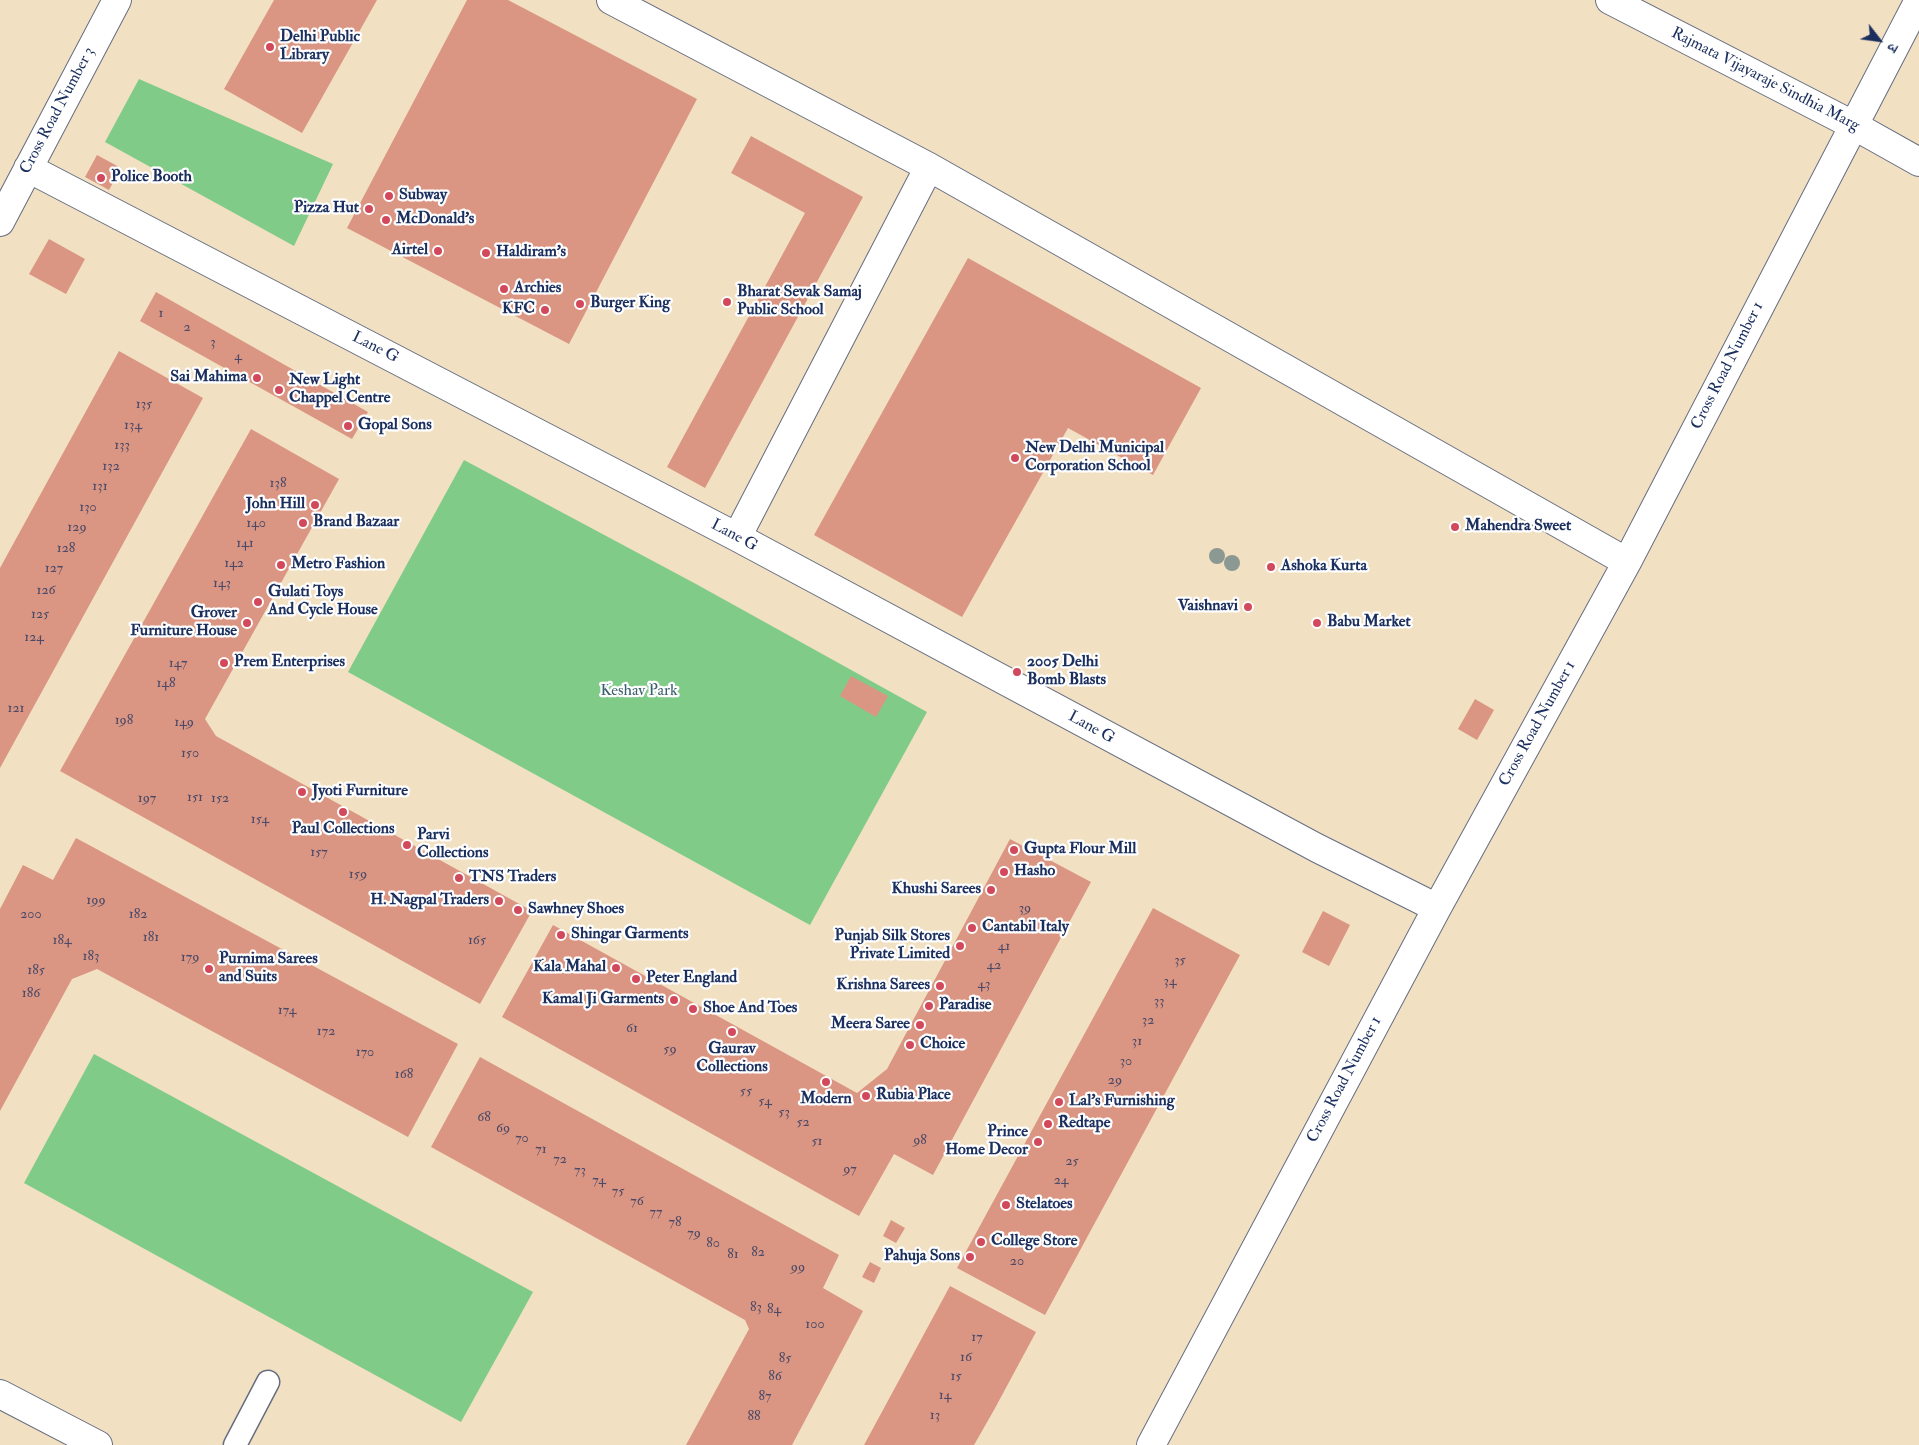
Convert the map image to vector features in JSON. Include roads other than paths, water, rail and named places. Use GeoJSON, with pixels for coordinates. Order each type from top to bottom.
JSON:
{"type":"FeatureCollection","features":[{"type":"Feature","properties":{"kind":"street","name":"Cross Road Number 3"},"geometry":{"type":"LineString","coordinates":[[0,222],[117,0]]}},
{"type":"Feature","properties":{"kind":"street"},"geometry":{"type":"LineString","coordinates":[[611,0],[929,167],[1627,562]]}},
{"type":"Feature","properties":{"kind":"street","name":"Rajmata Vijayaraje Sindhia Marg"},"geometry":{"type":"LineString","coordinates":[[1610,0],[1852,125],[1919,162]]}},
{"type":"Feature","properties":{"kind":"street","name":"Cross Road Number 1"},"geometry":{"type":"LineString","coordinates":[[1151,1445],[1437,908],[1627,562],[1852,125],[1919,0]]}},
{"type":"Feature","properties":{"kind":"street"},"geometry":{"type":"LineString","coordinates":[[737,537],[929,167]]}},
{"type":"Feature","properties":{"kind":"street","name":"Lane G"},"geometry":{"type":"LineString","coordinates":[[28,168],[737,537],[1316,848],[1437,908]]}},
{"type":"Feature","properties":{"kind":"street"},"geometry":{"type":"LineString","coordinates":[[0,1394],[98,1445]]}},
{"type":"Feature","properties":{"kind":"lane"},"geometry":{"type":"LineString","coordinates":[[235,1445],[268,1382]]}},
{"type":"Feature","properties":{"kind":"place","name":"Delhi Public Library"},"geometry":{"type":"Point","coordinates":[270,47]}},
{"type":"Feature","properties":{"kind":"place","name":"Police Booth"},"geometry":{"type":"Point","coordinates":[101,178]}},
{"type":"Feature","properties":{"kind":"place","name":"Subway"},"geometry":{"type":"Point","coordinates":[389,196]}},
{"type":"Feature","properties":{"kind":"place","name":"Pizza Hut"},"geometry":{"type":"Point","coordinates":[369,209]}},
{"type":"Feature","properties":{"kind":"place","name":"McDonald's"},"geometry":{"type":"Point","coordinates":[386,220]}},
{"type":"Feature","properties":{"kind":"place","name":"Airtel"},"geometry":{"type":"Point","coordinates":[438,251]}},
{"type":"Feature","properties":{"kind":"place","name":"Haldiram's"},"geometry":{"type":"Point","coordinates":[486,253]}},
{"type":"Feature","properties":{"kind":"place","name":"Archies"},"geometry":{"type":"Point","coordinates":[504,289]}},
{"type":"Feature","properties":{"kind":"place","name":"Bharat Sevak Samaj Public School"},"geometry":{"type":"Point","coordinates":[727,302]}},
{"type":"Feature","properties":{"kind":"place","name":"Burger King"},"geometry":{"type":"Point","coordinates":[580,304]}},
{"type":"Feature","properties":{"kind":"place","name":"KFC"},"geometry":{"type":"Point","coordinates":[545,310]}},
{"type":"Feature","properties":{"kind":"place","name":"Sai Mahima"},"geometry":{"type":"Point","coordinates":[257,378]}},
{"type":"Feature","properties":{"kind":"place","name":"New Light Chappel Centre"},"geometry":{"type":"Point","coordinates":[279,390]}},
{"type":"Feature","properties":{"kind":"place","name":"Gopal Sons"},"geometry":{"type":"Point","coordinates":[348,426]}},
{"type":"Feature","properties":{"kind":"place","name":"New Delhi Municipal Corporation School"},"geometry":{"type":"Point","coordinates":[1015,458]}},
{"type":"Feature","properties":{"kind":"place","name":"John Hill"},"geometry":{"type":"Point","coordinates":[315,505]}},
{"type":"Feature","properties":{"kind":"place","name":"Brand Bazaar"},"geometry":{"type":"Point","coordinates":[303,523]}},
{"type":"Feature","properties":{"kind":"place","name":"Mahendra Sweet"},"geometry":{"type":"Point","coordinates":[1455,527]}},
{"type":"Feature","properties":{"kind":"place","name":"Metro Fashion"},"geometry":{"type":"Point","coordinates":[281,565]}},
{"type":"Feature","properties":{"kind":"place","name":"Ashoka Kurta"},"geometry":{"type":"Point","coordinates":[1271,567]}},
{"type":"Feature","properties":{"kind":"place","name":"Gulati Toys And Cycle House"},"geometry":{"type":"Point","coordinates":[258,602]}},
{"type":"Feature","properties":{"kind":"place","name":"Vaishnavi"},"geometry":{"type":"Point","coordinates":[1248,607]}},
{"type":"Feature","properties":{"kind":"place","name":"Grover Furniture House"},"geometry":{"type":"Point","coordinates":[247,623]}},
{"type":"Feature","properties":{"kind":"place","name":"Babu Market"},"geometry":{"type":"Point","coordinates":[1317,623]}},
{"type":"Feature","properties":{"kind":"place","name":"Prem Enterprises"},"geometry":{"type":"Point","coordinates":[224,663]}},
{"type":"Feature","properties":{"kind":"place","name":"2005 Delhi Bomb Blasts"},"geometry":{"type":"Point","coordinates":[1017,672]}},
{"type":"Feature","properties":{"kind":"place","name":"Jyoti Furniture"},"geometry":{"type":"Point","coordinates":[302,792]}},
{"type":"Feature","properties":{"kind":"place","name":"Paul Collections"},"geometry":{"type":"Point","coordinates":[343,812]}},
{"type":"Feature","properties":{"kind":"place","name":"Parvi Collections"},"geometry":{"type":"Point","coordinates":[407,845]}},
{"type":"Feature","properties":{"kind":"place","name":"Gupta Flour Mill"},"geometry":{"type":"Point","coordinates":[1014,850]}},
{"type":"Feature","properties":{"kind":"place","name":"Hasho"},"geometry":{"type":"Point","coordinates":[1004,872]}},
{"type":"Feature","properties":{"kind":"place","name":"TNS Traders"},"geometry":{"type":"Point","coordinates":[459,878]}},
{"type":"Feature","properties":{"kind":"place","name":"Khushi Sarees"},"geometry":{"type":"Point","coordinates":[991,890]}},
{"type":"Feature","properties":{"kind":"place","name":"H. Nagpal Traders"},"geometry":{"type":"Point","coordinates":[499,901]}},
{"type":"Feature","properties":{"kind":"place","name":"Sawhney Shoes"},"geometry":{"type":"Point","coordinates":[518,910]}},
{"type":"Feature","properties":{"kind":"place","name":"Cantabil Italy"},"geometry":{"type":"Point","coordinates":[972,928]}},
{"type":"Feature","properties":{"kind":"place","name":"Shingar Garments"},"geometry":{"type":"Point","coordinates":[561,935]}},
{"type":"Feature","properties":{"kind":"place","name":"Punjab Silk Stores Private Limited"},"geometry":{"type":"Point","coordinates":[960,946]}},
{"type":"Feature","properties":{"kind":"place","name":"Kala Mahal"},"geometry":{"type":"Point","coordinates":[616,968]}},
{"type":"Feature","properties":{"kind":"place","name":"Purnima Sarees and Suits"},"geometry":{"type":"Point","coordinates":[209,969]}},
{"type":"Feature","properties":{"kind":"place","name":"Peter England"},"geometry":{"type":"Point","coordinates":[636,979]}},
{"type":"Feature","properties":{"kind":"place","name":"Krishna Sarees"},"geometry":{"type":"Point","coordinates":[940,986]}},
{"type":"Feature","properties":{"kind":"place","name":"Kamal Ji Garments"},"geometry":{"type":"Point","coordinates":[674,1000]}},
{"type":"Feature","properties":{"kind":"place","name":"Paradise"},"geometry":{"type":"Point","coordinates":[929,1006]}},
{"type":"Feature","properties":{"kind":"place","name":"Shoe And Toes"},"geometry":{"type":"Point","coordinates":[693,1009]}},
{"type":"Feature","properties":{"kind":"place","name":"Meera Saree"},"geometry":{"type":"Point","coordinates":[920,1025]}},
{"type":"Feature","properties":{"kind":"place","name":"Gaurav Collections"},"geometry":{"type":"Point","coordinates":[732,1032]}},
{"type":"Feature","properties":{"kind":"place","name":"Choice"},"geometry":{"type":"Point","coordinates":[910,1045]}},
{"type":"Feature","properties":{"kind":"place","name":"Modern"},"geometry":{"type":"Point","coordinates":[826,1082]}},
{"type":"Feature","properties":{"kind":"place","name":"Rubia Place"},"geometry":{"type":"Point","coordinates":[866,1096]}},
{"type":"Feature","properties":{"kind":"place","name":"Lal's Furnishing"},"geometry":{"type":"Point","coordinates":[1059,1102]}},
{"type":"Feature","properties":{"kind":"place","name":"Redtape"},"geometry":{"type":"Point","coordinates":[1048,1124]}},
{"type":"Feature","properties":{"kind":"place","name":"Prince Home Decor"},"geometry":{"type":"Point","coordinates":[1038,1142]}},
{"type":"Feature","properties":{"kind":"place","name":"Stelatoes"},"geometry":{"type":"Point","coordinates":[1006,1205]}},
{"type":"Feature","properties":{"kind":"place","name":"College Store"},"geometry":{"type":"Point","coordinates":[981,1242]}},
{"type":"Feature","properties":{"kind":"place","name":"Pahuja Sons"},"geometry":{"type":"Point","coordinates":[970,1257]}},
{"type":"Feature","properties":{"kind":"park label","name":"Keshav Park"},"geometry":{"type":"Point","coordinates":[639,692]}}]}
